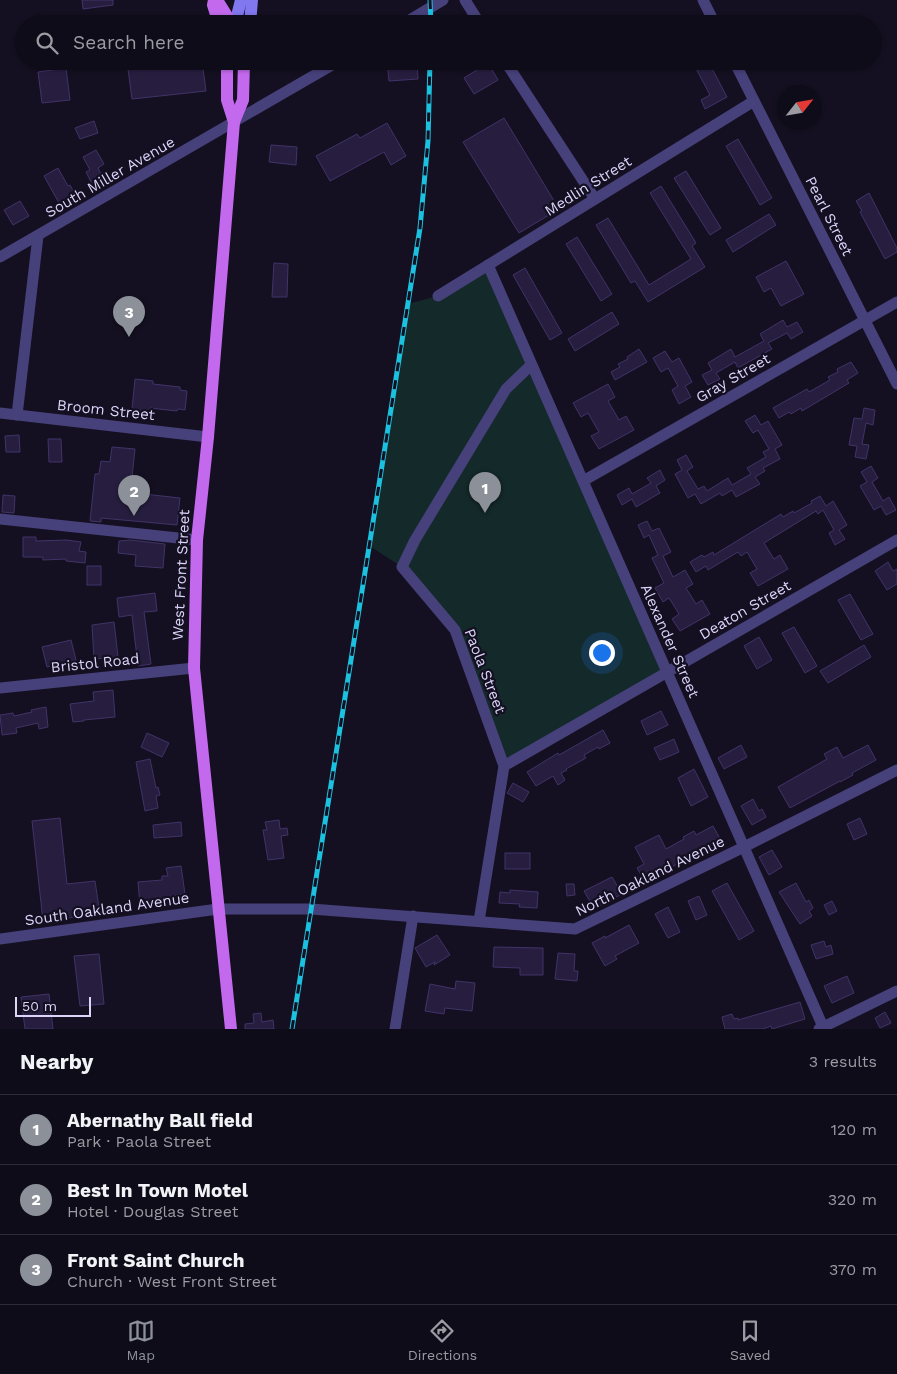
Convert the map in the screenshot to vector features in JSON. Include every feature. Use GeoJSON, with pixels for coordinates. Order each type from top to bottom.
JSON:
{"type":"FeatureCollection","features":[{"type":"Feature","properties":{"kind":"main road"},"geometry":{"type":"LineString","coordinates":[[215,0],[213,5],[216,15]]}},
{"type":"Feature","properties":{"kind":"main road"},"geometry":{"type":"LineString","coordinates":[[215,0],[227,15]]}},
{"type":"Feature","properties":{"kind":"main road"},"geometry":{"type":"LineString","coordinates":[[237,15],[241,0]]}},
{"type":"Feature","properties":{"kind":"main road"},"geometry":{"type":"LineString","coordinates":[[251,15],[252,0]]}},
{"type":"Feature","properties":{"kind":"main road","name":"West Front Street"},"geometry":{"type":"LineString","coordinates":[[227,70],[227,100],[234,122]]}},
{"type":"Feature","properties":{"kind":"main road","name":"West Front Street"},"geometry":{"type":"LineString","coordinates":[[231,1029],[194,668],[197,540],[208,437],[234,122],[243,100],[244,70]]}},
{"type":"Feature","properties":{"kind":"street"},"geometry":{"type":"LineString","coordinates":[[418,15],[443,0]]}},
{"type":"Feature","properties":{"kind":"street"},"geometry":{"type":"LineString","coordinates":[[465,0],[474,15]]}},
{"type":"Feature","properties":{"kind":"street"},"geometry":{"type":"LineString","coordinates":[[703,0],[710,15]]}},
{"type":"Feature","properties":{"kind":"street","name":"South Miller Avenue"},"geometry":{"type":"LineString","coordinates":[[0,258],[324,70]]}},
{"type":"Feature","properties":{"kind":"street"},"geometry":{"type":"LineString","coordinates":[[511,70],[595,199]]}},
{"type":"Feature","properties":{"kind":"street","name":"Pearl Street"},"geometry":{"type":"LineString","coordinates":[[738,70],[897,384]]}},
{"type":"Feature","properties":{"kind":"street","name":"Medlin Street"},"geometry":{"type":"LineString","coordinates":[[438,296],[754,101]]}},
{"type":"Feature","properties":{"kind":"street"},"geometry":{"type":"LineString","coordinates":[[17,415],[38,236]]}},
{"type":"Feature","properties":{"kind":"street","name":"Alexander Street"},"geometry":{"type":"LineString","coordinates":[[488,265],[822,1029]]}},
{"type":"Feature","properties":{"kind":"street","name":"Gray Street"},"geometry":{"type":"LineString","coordinates":[[583,481],[897,302]]}},
{"type":"Feature","properties":{"kind":"street","name":"Paola Street"},"geometry":{"type":"LineString","coordinates":[[479,921],[504,766],[455,630],[402,567],[415,540],[506,389],[531,365]]}},
{"type":"Feature","properties":{"kind":"street","name":"Broom Street"},"geometry":{"type":"LineString","coordinates":[[0,413],[208,437]]}},
{"type":"Feature","properties":{"kind":"street"},"geometry":{"type":"LineString","coordinates":[[0,519],[197,540]]}},
{"type":"Feature","properties":{"kind":"street","name":"Deaton Street"},"geometry":{"type":"LineString","coordinates":[[504,766],[897,540]]}},
{"type":"Feature","properties":{"kind":"street","name":"Bristol Road"},"geometry":{"type":"LineString","coordinates":[[0,688],[194,668]]}},
{"type":"Feature","properties":{"kind":"street","name":"North Oakland Avenue"},"geometry":{"type":"LineString","coordinates":[[218,909],[311,909],[575,929],[897,770]]}},
{"type":"Feature","properties":{"kind":"street","name":"South Oakland Avenue"},"geometry":{"type":"LineString","coordinates":[[0,939],[218,909]]}},
{"type":"Feature","properties":{"kind":"street"},"geometry":{"type":"LineString","coordinates":[[395,1029],[413,916]]}},
{"type":"Feature","properties":{"kind":"street"},"geometry":{"type":"LineString","coordinates":[[822,1029],[897,991]]}},
{"type":"Feature","properties":{"kind":"green space"},"geometry":{"type":"Polygon","coordinates":[[[488,265],[667,672],[504,766],[455,630],[402,567],[368,545],[408,304],[438,296],[488,265]]]}},
{"type":"Feature","properties":{"kind":"building"},"geometry":{"type":"Polygon","coordinates":[[[82,0],[113,0],[113,5],[83,9],[82,0]]]}},
{"type":"Feature","properties":{"kind":"building"},"geometry":{"type":"Polygon","coordinates":[[[66,70],[70,100],[42,103],[38,72],[66,70]]]}},
{"type":"Feature","properties":{"kind":"building"},"geometry":{"type":"Polygon","coordinates":[[[128,70],[203,70],[206,91],[132,99],[128,70]]]}},
{"type":"Feature","properties":{"kind":"building"},"geometry":{"type":"Polygon","coordinates":[[[388,70],[418,70],[418,79],[389,81],[388,70]]]}},
{"type":"Feature","properties":{"kind":"building"},"geometry":{"type":"Polygon","coordinates":[[[477,70],[492,70],[498,80],[474,94],[464,78],[477,70]]]}},
{"type":"Feature","properties":{"kind":"building"},"geometry":{"type":"Polygon","coordinates":[[[697,70],[713,70],[727,97],[705,109],[701,100],[710,95],[697,70]]]}},
{"type":"Feature","properties":{"kind":"building"},"geometry":{"type":"Polygon","coordinates":[[[504,118],[559,209],[519,233],[463,142],[504,118]]]}},
{"type":"Feature","properties":{"kind":"building"},"geometry":{"type":"Polygon","coordinates":[[[94,121],[98,133],[80,139],[75,128],[94,121]]]}},
{"type":"Feature","properties":{"kind":"building"},"geometry":{"type":"Polygon","coordinates":[[[387,123],[406,156],[391,165],[384,152],[330,181],[316,156],[357,134],[360,138],[387,123]]]}},
{"type":"Feature","properties":{"kind":"building"},"geometry":{"type":"Polygon","coordinates":[[[738,139],[772,198],[760,205],[726,146],[738,139]]]}},
{"type":"Feature","properties":{"kind":"building"},"geometry":{"type":"Polygon","coordinates":[[[271,145],[297,147],[296,165],[269,162],[271,145]]]}},
{"type":"Feature","properties":{"kind":"building"},"geometry":{"type":"Polygon","coordinates":[[[96,150],[104,164],[98,168],[104,180],[93,186],[86,172],[90,170],[83,157],[96,150]]]}},
{"type":"Feature","properties":{"kind":"building"},"geometry":{"type":"Polygon","coordinates":[[[58,168],[75,194],[59,203],[44,176],[58,168]]]}},
{"type":"Feature","properties":{"kind":"building"},"geometry":{"type":"Polygon","coordinates":[[[686,171],[721,228],[710,235],[674,178],[686,171]]]}},
{"type":"Feature","properties":{"kind":"building"},"geometry":{"type":"Polygon","coordinates":[[[661,186],[696,243],[692,246],[705,267],[648,302],[635,281],[631,283],[596,225],[608,218],[649,285],[691,259],[650,193],[661,186]]]}},
{"type":"Feature","properties":{"kind":"building"},"geometry":{"type":"Polygon","coordinates":[[[869,193],[897,248],[897,252],[885,259],[856,201],[869,193]]]}},
{"type":"Feature","properties":{"kind":"building"},"geometry":{"type":"Polygon","coordinates":[[[20,201],[29,216],[13,225],[4,210],[20,201]]]}},
{"type":"Feature","properties":{"kind":"building"},"geometry":{"type":"Polygon","coordinates":[[[769,214],[776,225],[733,252],[726,240],[769,214]]]}},
{"type":"Feature","properties":{"kind":"building"},"geometry":{"type":"Polygon","coordinates":[[[577,237],[612,294],[601,301],[566,244],[577,237]]]}},
{"type":"Feature","properties":{"kind":"building"},"geometry":{"type":"Polygon","coordinates":[[[786,261],[804,294],[781,306],[771,288],[764,292],[756,277],[786,261]]]}},
{"type":"Feature","properties":{"kind":"building"},"geometry":{"type":"Polygon","coordinates":[[[274,263],[288,264],[287,297],[272,297],[274,263]]]}},
{"type":"Feature","properties":{"kind":"building"},"geometry":{"type":"Polygon","coordinates":[[[525,268],[562,333],[550,340],[513,275],[525,268]]]}},
{"type":"Feature","properties":{"kind":"building"},"geometry":{"type":"Polygon","coordinates":[[[612,312],[619,324],[575,351],[568,339],[612,312]]]}},
{"type":"Feature","properties":{"kind":"building"},"geometry":{"type":"Polygon","coordinates":[[[783,320],[787,327],[797,322],[803,332],[791,339],[787,333],[768,343],[772,349],[738,368],[735,362],[716,373],[720,379],[708,385],[702,375],[712,370],[708,363],[731,349],[735,357],[764,341],[760,334],[783,320]]]}},
{"type":"Feature","properties":{"kind":"building"},"geometry":{"type":"Polygon","coordinates":[[[639,349],[647,362],[615,380],[611,372],[620,367],[618,364],[628,359],[627,357],[639,349]]]}},
{"type":"Feature","properties":{"kind":"building"},"geometry":{"type":"Polygon","coordinates":[[[665,351],[672,362],[679,358],[692,382],[685,386],[691,397],[679,404],[672,390],[678,386],[668,368],[661,372],[653,358],[665,351]]]}},
{"type":"Feature","properties":{"kind":"building"},"geometry":{"type":"Polygon","coordinates":[[[851,362],[858,373],[847,380],[849,383],[802,411],[801,408],[779,418],[773,408],[807,389],[809,392],[830,380],[828,377],[838,372],[837,369],[851,362]]]}},
{"type":"Feature","properties":{"kind":"building"},"geometry":{"type":"Polygon","coordinates":[[[135,379],[153,381],[153,384],[180,387],[180,390],[187,391],[185,410],[150,408],[150,412],[132,409],[135,379]]]}},
{"type":"Feature","properties":{"kind":"building"},"geometry":{"type":"Polygon","coordinates":[[[608,384],[615,397],[608,401],[619,420],[626,416],[634,430],[599,449],[591,436],[599,432],[588,413],[581,417],[573,403],[608,384]]]}},
{"type":"Feature","properties":{"kind":"building"},"geometry":{"type":"Polygon","coordinates":[[[864,408],[875,410],[873,425],[866,423],[862,444],[869,445],[866,459],[855,457],[857,446],[849,445],[854,418],[862,419],[864,408]]]}},
{"type":"Feature","properties":{"kind":"building"},"geometry":{"type":"Polygon","coordinates":[[[755,415],[761,425],[768,421],[782,445],[775,449],[780,459],[763,468],[765,471],[755,477],[760,484],[736,497],[732,490],[722,496],[720,493],[701,504],[695,494],[688,498],[675,474],[682,470],[677,460],[686,455],[693,467],[687,471],[698,489],[704,486],[707,491],[728,478],[732,485],[751,474],[747,468],[766,457],[763,452],[769,449],[758,430],[753,433],[745,421],[755,415]]]}},
{"type":"Feature","properties":{"kind":"building"},"geometry":{"type":"Polygon","coordinates":[[[19,435],[20,452],[6,452],[5,436],[19,435]]]}},
{"type":"Feature","properties":{"kind":"building"},"geometry":{"type":"Polygon","coordinates":[[[48,439],[61,439],[62,462],[49,462],[48,439]]]}},
{"type":"Feature","properties":{"kind":"building"},"geometry":{"type":"Polygon","coordinates":[[[112,447],[135,449],[132,477],[127,476],[126,492],[180,498],[177,525],[101,518],[101,522],[90,521],[95,474],[99,474],[101,461],[110,462],[112,447]]]}},
{"type":"Feature","properties":{"kind":"building"},"geometry":{"type":"Polygon","coordinates":[[[871,466],[878,478],[872,482],[883,501],[889,497],[896,510],[886,515],[881,506],[874,510],[860,486],[867,482],[861,472],[871,466]]]}},
{"type":"Feature","properties":{"kind":"building"},"geometry":{"type":"Polygon","coordinates":[[[660,470],[665,480],[656,486],[660,493],[636,507],[632,499],[622,505],[617,495],[629,488],[632,494],[651,483],[647,478],[660,470]]]}},
{"type":"Feature","properties":{"kind":"building"},"geometry":{"type":"Polygon","coordinates":[[[3,495],[15,496],[14,513],[2,512],[3,495]]]}},
{"type":"Feature","properties":{"kind":"building"},"geometry":{"type":"Polygon","coordinates":[[[820,496],[826,506],[833,501],[847,525],[839,530],[845,539],[835,545],[829,533],[834,530],[823,510],[818,514],[816,511],[764,543],[774,559],[780,555],[788,569],[758,586],[750,573],[757,569],[747,552],[741,556],[738,552],[708,570],[706,566],[696,572],[690,562],[702,555],[704,557],[713,552],[714,555],[781,514],[783,517],[793,511],[794,513],[820,496]]]}},
{"type":"Feature","properties":{"kind":"building"},"geometry":{"type":"Polygon","coordinates":[[[647,521],[652,531],[659,528],[671,552],[663,556],[673,577],[685,570],[693,584],[686,588],[696,604],[702,600],[710,614],[680,631],[672,619],[679,614],[669,598],[663,602],[655,588],[664,583],[652,558],[658,555],[649,535],[644,538],[638,525],[647,521]]]}},
{"type":"Feature","properties":{"kind":"building"},"geometry":{"type":"Polygon","coordinates":[[[23,537],[36,537],[36,541],[67,540],[81,542],[79,551],[86,552],[85,563],[66,561],[66,559],[43,560],[43,557],[23,557],[23,537]]]}},
{"type":"Feature","properties":{"kind":"building"},"geometry":{"type":"Polygon","coordinates":[[[130,540],[165,544],[163,568],[135,566],[136,555],[118,553],[119,541],[130,540]]]}},
{"type":"Feature","properties":{"kind":"building"},"geometry":{"type":"Polygon","coordinates":[[[888,562],[893,571],[897,569],[897,584],[887,590],[875,571],[888,562]]]}},
{"type":"Feature","properties":{"kind":"building"},"geometry":{"type":"Polygon","coordinates":[[[87,566],[101,566],[101,585],[87,585],[87,566]]]}},
{"type":"Feature","properties":{"kind":"building"},"geometry":{"type":"Polygon","coordinates":[[[155,593],[157,611],[144,612],[151,664],[138,666],[132,615],[119,617],[117,598],[155,593]]]}},
{"type":"Feature","properties":{"kind":"building"},"geometry":{"type":"Polygon","coordinates":[[[850,594],[873,634],[861,640],[838,600],[850,594]]]}},
{"type":"Feature","properties":{"kind":"building"},"geometry":{"type":"Polygon","coordinates":[[[114,622],[118,657],[94,659],[92,625],[114,622]]]}},
{"type":"Feature","properties":{"kind":"building"},"geometry":{"type":"Polygon","coordinates":[[[794,627],[817,666],[805,673],[782,633],[794,627]]]}},
{"type":"Feature","properties":{"kind":"building"},"geometry":{"type":"Polygon","coordinates":[[[759,637],[772,660],[757,669],[744,646],[759,637]]]}},
{"type":"Feature","properties":{"kind":"building"},"geometry":{"type":"Polygon","coordinates":[[[71,640],[76,660],[47,667],[42,647],[71,640]]]}},
{"type":"Feature","properties":{"kind":"building"},"geometry":{"type":"Polygon","coordinates":[[[864,645],[871,657],[828,683],[820,671],[864,645]]]}},
{"type":"Feature","properties":{"kind":"building"},"geometry":{"type":"Polygon","coordinates":[[[113,690],[115,717],[73,722],[70,704],[94,701],[93,692],[113,690]]]}},
{"type":"Feature","properties":{"kind":"building"},"geometry":{"type":"Polygon","coordinates":[[[46,707],[48,727],[39,729],[38,723],[16,728],[17,733],[2,735],[0,715],[13,713],[14,716],[46,707]]]}},
{"type":"Feature","properties":{"kind":"building"},"geometry":{"type":"Polygon","coordinates":[[[661,711],[668,725],[647,735],[641,721],[661,711]]]}},
{"type":"Feature","properties":{"kind":"building"},"geometry":{"type":"Polygon","coordinates":[[[603,730],[610,743],[584,755],[586,758],[561,773],[565,780],[558,785],[553,776],[536,786],[527,772],[558,753],[559,755],[603,730]]]}},
{"type":"Feature","properties":{"kind":"building"},"geometry":{"type":"Polygon","coordinates":[[[147,733],[169,743],[162,757],[141,747],[147,733]]]}},
{"type":"Feature","properties":{"kind":"building"},"geometry":{"type":"Polygon","coordinates":[[[674,739],[679,752],[660,760],[654,748],[674,739]]]}},
{"type":"Feature","properties":{"kind":"building"},"geometry":{"type":"Polygon","coordinates":[[[741,745],[747,757],[724,769],[718,758],[741,745]]]}},
{"type":"Feature","properties":{"kind":"building"},"geometry":{"type":"Polygon","coordinates":[[[868,745],[876,760],[852,773],[853,775],[790,808],[778,787],[827,759],[824,754],[837,747],[843,758],[868,745]]]}},
{"type":"Feature","properties":{"kind":"building"},"geometry":{"type":"Polygon","coordinates":[[[150,759],[156,788],[158,787],[160,795],[156,796],[158,808],[145,811],[136,762],[150,759]]]}},
{"type":"Feature","properties":{"kind":"building"},"geometry":{"type":"Polygon","coordinates":[[[694,769],[708,797],[691,806],[678,778],[694,769]]]}},
{"type":"Feature","properties":{"kind":"building"},"geometry":{"type":"Polygon","coordinates":[[[513,783],[529,792],[523,802],[507,793],[513,783]]]}},
{"type":"Feature","properties":{"kind":"building"},"geometry":{"type":"Polygon","coordinates":[[[753,799],[759,811],[762,809],[766,817],[752,825],[741,806],[753,799]]]}},
{"type":"Feature","properties":{"kind":"building"},"geometry":{"type":"Polygon","coordinates":[[[60,818],[67,884],[95,881],[100,914],[43,921],[32,821],[60,818]]]}},
{"type":"Feature","properties":{"kind":"building"},"geometry":{"type":"Polygon","coordinates":[[[860,818],[867,834],[854,840],[847,824],[860,818]]]}},
{"type":"Feature","properties":{"kind":"building"},"geometry":{"type":"Polygon","coordinates":[[[279,820],[280,829],[287,828],[288,835],[281,836],[284,858],[268,860],[263,830],[267,830],[265,822],[279,820]]]}},
{"type":"Feature","properties":{"kind":"building"},"geometry":{"type":"Polygon","coordinates":[[[181,822],[182,836],[154,838],[153,825],[181,822]]]}},
{"type":"Feature","properties":{"kind":"building"},"geometry":{"type":"Polygon","coordinates":[[[713,826],[723,844],[694,858],[692,854],[684,858],[685,862],[678,866],[677,864],[645,882],[637,868],[644,864],[635,847],[659,835],[666,849],[694,831],[696,835],[713,826]]]}},
{"type":"Feature","properties":{"kind":"building"},"geometry":{"type":"Polygon","coordinates":[[[772,850],[782,867],[769,875],[759,857],[772,850]]]}},
{"type":"Feature","properties":{"kind":"building"},"geometry":{"type":"Polygon","coordinates":[[[505,853],[530,853],[530,869],[505,869],[505,853]]]}},
{"type":"Feature","properties":{"kind":"building"},"geometry":{"type":"Polygon","coordinates":[[[181,866],[185,894],[159,898],[159,905],[140,906],[138,882],[162,880],[162,876],[168,876],[166,868],[181,866]]]}},
{"type":"Feature","properties":{"kind":"building"},"geometry":{"type":"Polygon","coordinates":[[[612,877],[622,894],[594,909],[584,891],[612,877]]]}},
{"type":"Feature","properties":{"kind":"building"},"geometry":{"type":"Polygon","coordinates":[[[727,883],[754,931],[739,940],[712,891],[727,883]]]}},
{"type":"Feature","properties":{"kind":"building"},"geometry":{"type":"Polygon","coordinates":[[[796,883],[806,902],[809,900],[813,908],[809,911],[812,916],[800,924],[779,892],[796,883]]]}},
{"type":"Feature","properties":{"kind":"building"},"geometry":{"type":"Polygon","coordinates":[[[566,884],[574,884],[575,895],[567,896],[566,884]]]}},
{"type":"Feature","properties":{"kind":"building"},"geometry":{"type":"Polygon","coordinates":[[[510,890],[538,892],[537,908],[519,907],[520,904],[499,903],[500,892],[510,893],[510,890]]]}},
{"type":"Feature","properties":{"kind":"building"},"geometry":{"type":"Polygon","coordinates":[[[699,896],[707,915],[696,920],[688,901],[699,896]]]}},
{"type":"Feature","properties":{"kind":"building"},"geometry":{"type":"Polygon","coordinates":[[[832,901],[837,911],[829,915],[824,905],[832,901]]]}},
{"type":"Feature","properties":{"kind":"building"},"geometry":{"type":"Polygon","coordinates":[[[668,907],[680,932],[668,938],[655,914],[668,907]]]}},
{"type":"Feature","properties":{"kind":"building"},"geometry":{"type":"Polygon","coordinates":[[[629,925],[639,943],[615,956],[617,959],[605,966],[592,943],[629,925]]]}},
{"type":"Feature","properties":{"kind":"building"},"geometry":{"type":"Polygon","coordinates":[[[437,935],[450,955],[434,965],[435,962],[426,967],[415,948],[437,935]]]}},
{"type":"Feature","properties":{"kind":"building"},"geometry":{"type":"Polygon","coordinates":[[[824,941],[826,947],[831,945],[833,954],[816,959],[811,945],[824,941]]]}},
{"type":"Feature","properties":{"kind":"building"},"geometry":{"type":"Polygon","coordinates":[[[494,947],[543,948],[543,975],[520,975],[520,968],[493,967],[494,947]]]}},
{"type":"Feature","properties":{"kind":"building"},"geometry":{"type":"Polygon","coordinates":[[[558,953],[575,954],[574,971],[578,971],[577,981],[555,979],[558,953]]]}},
{"type":"Feature","properties":{"kind":"building"},"geometry":{"type":"Polygon","coordinates":[[[99,954],[104,1004],[80,1006],[74,956],[99,954]]]}},
{"type":"Feature","properties":{"kind":"building"},"geometry":{"type":"Polygon","coordinates":[[[847,976],[854,993],[832,1003],[824,986],[847,976]]]}},
{"type":"Feature","properties":{"kind":"building"},"geometry":{"type":"Polygon","coordinates":[[[456,981],[475,983],[472,1011],[445,1008],[444,1014],[425,1011],[430,984],[455,989],[456,981]]]}},
{"type":"Feature","properties":{"kind":"building"},"geometry":{"type":"Polygon","coordinates":[[[49,994],[53,1029],[25,1029],[21,997],[49,994]]]}},
{"type":"Feature","properties":{"kind":"building"},"geometry":{"type":"Polygon","coordinates":[[[800,1002],[805,1019],[772,1029],[771,1026],[763,1029],[725,1029],[722,1017],[732,1014],[734,1019],[738,1018],[738,1020],[800,1002]]]}},
{"type":"Feature","properties":{"kind":"building"},"geometry":{"type":"Polygon","coordinates":[[[885,1012],[891,1023],[880,1028],[875,1018],[885,1012]]]}},
{"type":"Feature","properties":{"kind":"building"},"geometry":{"type":"Polygon","coordinates":[[[261,1013],[262,1022],[273,1020],[274,1029],[245,1029],[245,1024],[254,1023],[253,1014],[261,1013]]]}},
{"type":"Feature","properties":{"kind":"railway"},"geometry":{"type":"LineString","coordinates":[[430,0],[431,15]]}},
{"type":"Feature","properties":{"kind":"railway"},"geometry":{"type":"LineString","coordinates":[[292,1029],[420,228],[428,141],[430,70]]}},
{"type":"Feature","properties":{"kind":"place","name":"Front Saint Church"},"geometry":{"type":"Point","coordinates":[129,337]}},
{"type":"Feature","properties":{"kind":"place","name":"Abernathy Ball field"},"geometry":{"type":"Point","coordinates":[485,513]}},
{"type":"Feature","properties":{"kind":"place","name":"Best In Town Motel"},"geometry":{"type":"Point","coordinates":[134,516]}}]}
